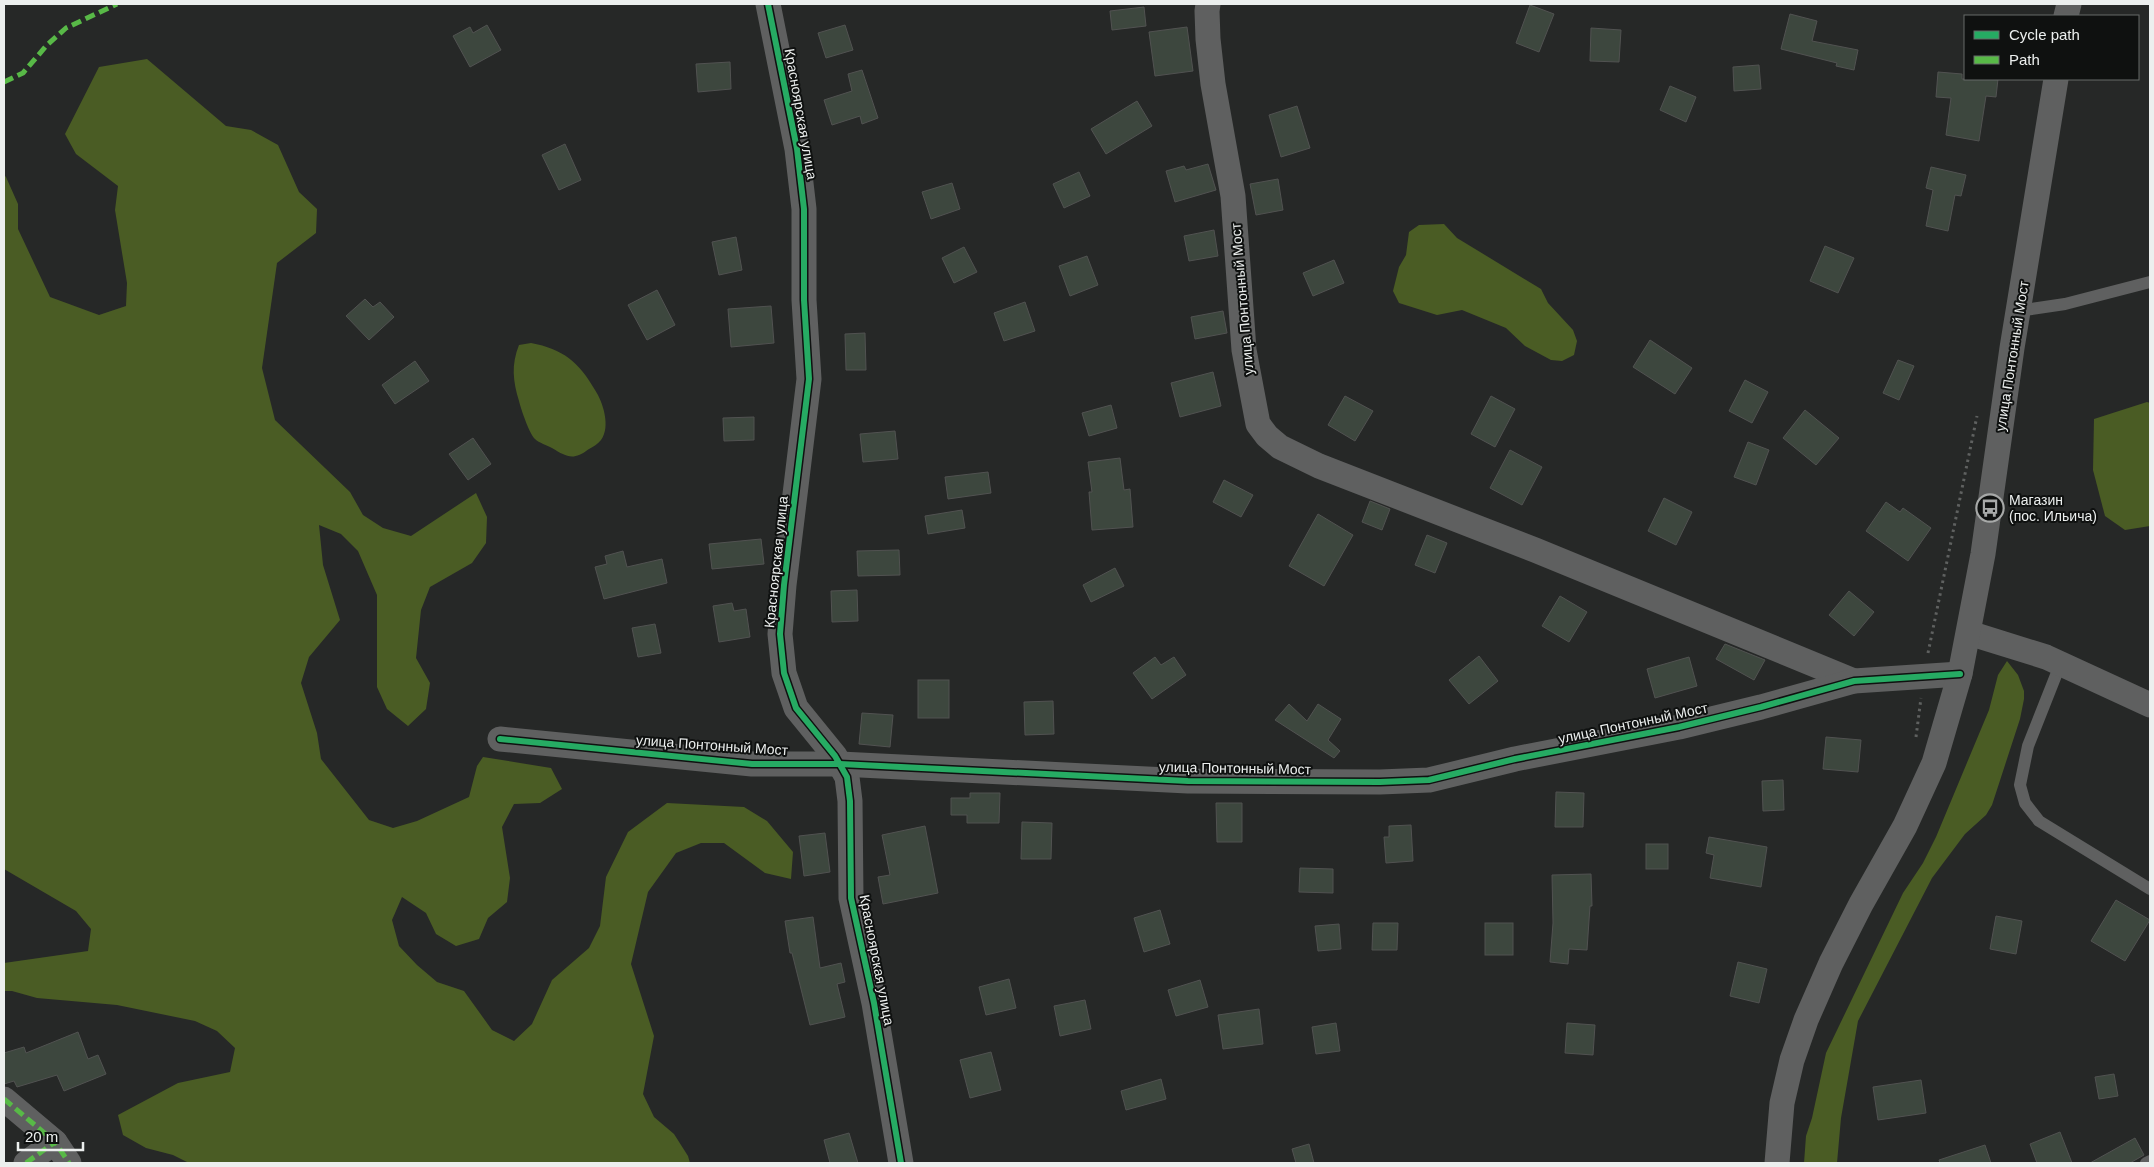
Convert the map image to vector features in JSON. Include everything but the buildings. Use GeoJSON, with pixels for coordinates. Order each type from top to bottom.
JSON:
{"type":"FeatureCollection","features":[{"type":"Feature","properties":{"kind":"street","name":"Красноярская улица"},"geometry":{"type":"LineString","coordinates":[[768,4],[797,149],[804,210],[804,300],[808,379],[784,585],[780,634],[784,673],[796,708],[840,764],[847,777],[850,801],[851,898],[874,1003],[901,1163]]}},
{"type":"Feature","properties":{"kind":"street","name":"улица Понтонный Мост"},"geometry":{"type":"LineString","coordinates":[[1208,4],[1208,39],[1213,84],[1233,196],[1244,350],[1258,424],[1267,436],[1280,447],[1319,466],[1535,550],[1854,681]]}},
{"type":"Feature","properties":{"kind":"street","name":"улица Понтонный Мост"},"geometry":{"type":"LineString","coordinates":[[1777,1163],[1782,1103],[1792,1060],[1806,1020],[1852,921],[1905,826],[1934,763],[1960,674],[1983,554],[2018,311],[2056,80]]}},
{"type":"Feature","properties":{"kind":"street"},"geometry":{"type":"LineString","coordinates":[[1969,633],[2046,657],[2060,665],[2148,703]]}},
{"type":"Feature","properties":{"kind":"street","name":"улица Понтонный Мост"},"geometry":{"type":"LineString","coordinates":[[500,739],[752,764],[840,764],[1188,781],[1380,782],[1429,780],[1515,759],[1679,727],[1761,707],[1854,681],[1960,674]]}},
{"type":"Feature","properties":{"kind":"street"},"geometry":{"type":"LineString","coordinates":[[4,1099],[55,1142],[69,1163]]}},
{"type":"Feature","properties":{"kind":"street"},"geometry":{"type":"LineString","coordinates":[[26,1163],[55,1142]]}},
{"type":"Feature","properties":{"kind":"lane"},"geometry":{"type":"LineString","coordinates":[[2018,311],[2065,304],[2150,282]]}},
{"type":"Feature","properties":{"kind":"lane"},"geometry":{"type":"LineString","coordinates":[[2060,665],[2028,746],[2020,785],[2025,804],[2039,821],[2150,889]]}},
{"type":"Feature","properties":{"kind":"lane"},"geometry":{"type":"LineString","coordinates":[[2146,1163],[2150,1161]]}},
{"type":"Feature","properties":{"kind":"path"},"geometry":{"type":"LineString","coordinates":[[1915,741],[1924,676],[1979,407]]}},
{"type":"Feature","properties":{"kind":"green space"},"geometry":{"type":"Polygon","coordinates":[[[147,59],[226,126],[251,130],[278,145],[299,192],[317,209],[316,233],[277,263],[262,368],[275,420],[350,492],[363,515],[383,528],[411,536],[476,493],[487,517],[486,543],[472,563],[430,587],[421,610],[416,658],[430,683],[426,709],[408,726],[387,709],[377,687],[377,595],[358,551],[341,534],[319,525],[323,565],[340,620],[309,657],[301,683],[317,733],[321,759],[369,820],[393,828],[417,821],[469,797],[477,766],[483,757],[551,768],[562,789],[540,803],[514,804],[502,827],[510,878],[507,902],[488,918],[479,939],[456,946],[436,934],[426,913],[402,897],[392,920],[399,946],[437,982],[464,991],[492,1030],[514,1041],[532,1024],[552,980],[589,948],[600,926],[606,877],[628,832],[667,803],[744,807],[767,821],[793,852],[791,879],[765,873],[724,843],[701,843],[676,853],[648,892],[631,964],[654,1036],[643,1094],[654,1117],[674,1134],[688,1156],[690,1163],[189,1163],[173,1155],[146,1148],[123,1135],[118,1115],[178,1083],[230,1072],[235,1048],[217,1031],[195,1021],[117,1005],[37,998],[12,991],[4,991],[4,963],[88,951],[91,929],[76,911],[4,869],[4,175],[18,204],[18,229],[50,297],[99,315],[126,306],[127,283],[115,210],[118,186],[76,154],[65,134],[99,67],[147,59]]]}},
{"type":"Feature","properties":{"kind":"green space"},"geometry":{"type":"Polygon","coordinates":[[[1444,224],[1457,238],[1541,289],[1548,303],[1573,330],[1577,341],[1574,355],[1562,361],[1551,360],[1525,346],[1506,328],[1462,310],[1437,315],[1399,303],[1393,291],[1399,267],[1406,255],[1409,232],[1419,225],[1444,224]]]}},
{"type":"Feature","properties":{"kind":"green space"},"geometry":{"type":"Polygon","coordinates":[[[531,343],[552,349],[569,358],[589,380],[601,401],[606,422],[604,435],[597,444],[579,455],[570,456],[562,454],[539,442],[535,439],[528,426],[517,394],[514,366],[519,345],[531,343]]]}},
{"type":"Feature","properties":{"kind":"green space"},"geometry":{"type":"Polygon","coordinates":[[[2147,402],[2150,403],[2150,526],[2125,530],[2105,516],[2093,470],[2094,419],[2147,402]]]}},
{"type":"Feature","properties":{"kind":"green space"},"geometry":{"type":"Polygon","coordinates":[[[2007,661],[2018,675],[2024,691],[2024,699],[2020,719],[1992,805],[1986,815],[1965,834],[1932,878],[1858,1021],[1841,1118],[1837,1163],[1804,1163],[1806,1136],[1812,1118],[1826,1053],[1903,893],[1923,863],[1936,837],[1989,710],[1998,675],[2007,661]]]}},
{"type":"Feature","properties":{"kind":"marked path"},"geometry":{"type":"LineString","coordinates":[[4,82],[23,73],[47,45],[66,28],[117,4]]}},
{"type":"Feature","properties":{"kind":"marked path"},"geometry":{"type":"LineString","coordinates":[[4,1099],[55,1142],[69,1163]]}},
{"type":"Feature","properties":{"kind":"marked path"},"geometry":{"type":"LineString","coordinates":[[26,1163],[55,1142]]}},
{"type":"Feature","properties":{"kind":"cycle path"},"geometry":{"type":"LineString","coordinates":[[768,4],[797,149],[804,209],[804,300],[809,379],[784,585],[780,634],[784,673],[796,708],[835,756],[847,777],[850,801],[851,898],[874,1003],[901,1163]]}},
{"type":"Feature","properties":{"kind":"cycle path"},"geometry":{"type":"LineString","coordinates":[[500,739],[752,764],[840,764],[1188,781],[1380,782],[1429,780],[1515,759],[1679,727],[1761,707],[1854,681],[1960,674]]}},
{"type":"Feature","properties":{"kind":"place","name":"Магазин (пос. Ильича)"},"geometry":{"type":"Point","coordinates":[1990,508]}}]}
